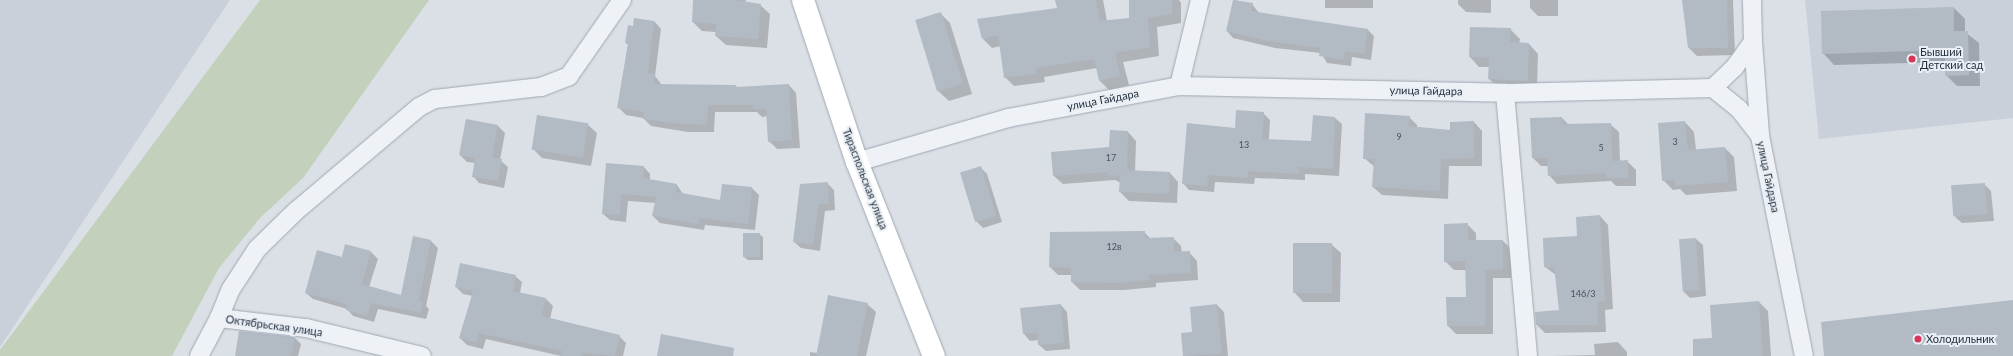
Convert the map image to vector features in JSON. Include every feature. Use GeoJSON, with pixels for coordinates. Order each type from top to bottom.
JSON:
{"type":"FeatureCollection","features":[{"type":"Feature","properties":{"kind":"street"},"geometry":{"type":"LineString","coordinates":[[199,356],[219,318],[231,289],[257,249],[296,211],[419,107],[435,99],[541,86],[568,76],[622,0]]}},
{"type":"Feature","properties":{"kind":"street","name":"Тираспольская улица"},"geometry":{"type":"LineString","coordinates":[[803,0],[857,162],[934,356]]}},
{"type":"Feature","properties":{"kind":"street"},"geometry":{"type":"LineString","coordinates":[[1179,86],[1200,0]]}},
{"type":"Feature","properties":{"kind":"street"},"geometry":{"type":"LineString","coordinates":[[1752,0],[1753,42],[1760,136]]}},
{"type":"Feature","properties":{"kind":"street"},"geometry":{"type":"LineString","coordinates":[[1713,88],[1734,68],[1753,42]]}},
{"type":"Feature","properties":{"kind":"street","name":"улица Гайдара"},"geometry":{"type":"LineString","coordinates":[[857,162],[1008,118],[1179,86],[1504,93],[1713,88],[1739,109],[1760,136],[1804,356]]}},
{"type":"Feature","properties":{"kind":"street"},"geometry":{"type":"LineString","coordinates":[[1504,93],[1528,356]]}},
{"type":"Feature","properties":{"kind":"street","name":"Октябрьская улица"},"geometry":{"type":"LineString","coordinates":[[219,318],[306,328],[422,356]]}},
{"type":"Feature","properties":{"kind":"shaded area"},"geometry":{"type":"Polygon","coordinates":[[[0,0],[230,0],[0,347],[0,0]]]}},
{"type":"Feature","properties":{"kind":"shaded area","name":"Бывший Детский сад"},"geometry":{"type":"Polygon","coordinates":[[[1805,0],[2013,0],[2013,118],[1819,139],[1805,0]]]}},
{"type":"Feature","properties":{"kind":"green space"},"geometry":{"type":"Polygon","coordinates":[[[260,0],[429,0],[303,178],[260,218],[219,268],[172,356],[0,356],[0,350],[260,0]]]}},
{"type":"Feature","properties":{"kind":"building"},"geometry":{"type":"Polygon","coordinates":[[[693,0],[736,0],[761,4],[758,39],[715,36],[716,24],[692,22],[693,0]]]}},
{"type":"Feature","properties":{"kind":"building"},"geometry":{"type":"Polygon","coordinates":[[[1055,0],[1096,0],[1100,21],[1129,18],[1129,0],[1172,0],[1172,14],[1148,18],[1150,47],[1115,53],[1120,76],[1099,81],[1094,59],[1036,68],[1036,73],[1004,78],[998,35],[982,39],[977,19],[1057,8],[1055,0]]]}},
{"type":"Feature","properties":{"kind":"building"},"geometry":{"type":"Polygon","coordinates":[[[1233,0],[1253,3],[1251,11],[1368,29],[1364,54],[1345,51],[1344,60],[1319,56],[1320,48],[1267,41],[1226,31],[1233,0]]]}},
{"type":"Feature","properties":{"kind":"building"},"geometry":{"type":"Polygon","coordinates":[[[1682,0],[1727,0],[1728,48],[1688,48],[1682,0]]]}},
{"type":"Feature","properties":{"kind":"building"},"geometry":{"type":"Polygon","coordinates":[[[1954,7],[1954,31],[1968,31],[1969,75],[1945,76],[1945,50],[1822,54],[1821,11],[1954,7]]]}},
{"type":"Feature","properties":{"kind":"building"},"geometry":{"type":"Polygon","coordinates":[[[941,12],[963,84],[937,92],[915,20],[941,12]]]}},
{"type":"Feature","properties":{"kind":"building"},"geometry":{"type":"Polygon","coordinates":[[[634,18],[654,21],[648,73],[655,74],[654,84],[736,85],[736,87],[789,84],[792,140],[768,142],[766,109],[753,109],[753,105],[708,105],[707,125],[680,124],[643,119],[644,112],[617,108],[628,44],[625,43],[628,25],[633,26],[634,18]]]}},
{"type":"Feature","properties":{"kind":"building"},"geometry":{"type":"Polygon","coordinates":[[[1470,27],[1511,28],[1510,42],[1529,43],[1528,81],[1488,79],[1489,58],[1469,57],[1470,27]]]}},
{"type":"Feature","properties":{"kind":"building"},"geometry":{"type":"Polygon","coordinates":[[[1236,110],[1264,112],[1262,139],[1311,141],[1313,115],[1335,117],[1333,169],[1299,167],[1299,174],[1248,171],[1248,178],[1208,175],[1207,186],[1182,184],[1187,123],[1235,128],[1236,110]]]}},
{"type":"Feature","properties":{"kind":"building"},"geometry":{"type":"Polygon","coordinates":[[[1365,113],[1410,116],[1409,126],[1450,130],[1450,122],[1474,121],[1474,158],[1441,159],[1440,191],[1372,187],[1374,159],[1363,159],[1365,113]]]}},
{"type":"Feature","properties":{"kind":"building"},"geometry":{"type":"Polygon","coordinates":[[[537,115],[588,123],[583,158],[532,150],[537,115]]]}},
{"type":"Feature","properties":{"kind":"building"},"geometry":{"type":"Polygon","coordinates":[[[1562,117],[1563,124],[1611,123],[1612,161],[1628,160],[1628,178],[1606,178],[1606,173],[1548,176],[1547,158],[1532,158],[1530,118],[1562,117]]]}},
{"type":"Feature","properties":{"kind":"building"},"geometry":{"type":"Polygon","coordinates":[[[466,119],[498,125],[492,158],[502,159],[498,181],[472,177],[475,158],[459,155],[466,119]]]}},
{"type":"Feature","properties":{"kind":"building"},"geometry":{"type":"Polygon","coordinates":[[[1685,121],[1688,150],[1725,147],[1728,182],[1675,186],[1675,180],[1662,181],[1658,123],[1685,121]]]}},
{"type":"Feature","properties":{"kind":"building"},"geometry":{"type":"Polygon","coordinates":[[[1110,130],[1128,131],[1127,170],[1170,172],[1169,194],[1119,192],[1120,176],[1108,175],[1108,172],[1053,176],[1051,152],[1109,147],[1110,130]]]}},
{"type":"Feature","properties":{"kind":"building"},"geometry":{"type":"Polygon","coordinates":[[[606,163],[644,166],[643,178],[677,184],[676,192],[720,200],[722,184],[752,187],[748,224],[699,218],[698,224],[652,216],[656,197],[621,194],[620,215],[602,214],[606,163]]]}},
{"type":"Feature","properties":{"kind":"building"},"geometry":{"type":"Polygon","coordinates":[[[981,166],[996,216],[975,222],[960,172],[981,166]]]}},
{"type":"Feature","properties":{"kind":"building"},"geometry":{"type":"Polygon","coordinates":[[[828,182],[829,204],[819,204],[813,245],[793,242],[800,184],[828,182]]]}},
{"type":"Feature","properties":{"kind":"building"},"geometry":{"type":"Polygon","coordinates":[[[1985,183],[1987,214],[1953,216],[1951,185],[1985,183]]]}},
{"type":"Feature","properties":{"kind":"building"},"geometry":{"type":"Polygon","coordinates":[[[1600,215],[1605,301],[1597,302],[1598,325],[1536,325],[1535,312],[1559,310],[1554,267],[1544,267],[1543,238],[1577,236],[1576,217],[1600,215]]]}},
{"type":"Feature","properties":{"kind":"building"},"geometry":{"type":"Polygon","coordinates":[[[1468,223],[1468,240],[1503,240],[1503,269],[1485,270],[1485,326],[1447,326],[1446,297],[1466,297],[1465,261],[1444,262],[1444,224],[1468,223]]]}},
{"type":"Feature","properties":{"kind":"building"},"geometry":{"type":"Polygon","coordinates":[[[1145,231],[1145,238],[1174,237],[1174,252],[1190,251],[1191,273],[1148,275],[1149,280],[1116,283],[1071,282],[1071,268],[1049,267],[1050,232],[1145,231]]]}},
{"type":"Feature","properties":{"kind":"building"},"geometry":{"type":"Polygon","coordinates":[[[743,233],[760,233],[760,257],[743,257],[743,233]]]}},
{"type":"Feature","properties":{"kind":"building"},"geometry":{"type":"Polygon","coordinates":[[[413,236],[431,240],[419,301],[423,302],[420,313],[371,303],[367,316],[346,310],[347,304],[305,293],[317,250],[342,257],[345,244],[371,251],[362,284],[401,295],[413,236]]]}},
{"type":"Feature","properties":{"kind":"building"},"geometry":{"type":"Polygon","coordinates":[[[1696,238],[1700,290],[1683,291],[1679,239],[1696,238]]]}},
{"type":"Feature","properties":{"kind":"building"},"geometry":{"type":"Polygon","coordinates":[[[1293,243],[1332,243],[1332,293],[1293,293],[1293,243]]]}},
{"type":"Feature","properties":{"kind":"building"},"geometry":{"type":"Polygon","coordinates":[[[460,263],[516,275],[513,291],[546,298],[542,316],[620,335],[615,356],[582,353],[581,356],[560,356],[562,351],[479,333],[476,343],[459,338],[473,291],[455,287],[460,263]]]}},
{"type":"Feature","properties":{"kind":"building"},"geometry":{"type":"Polygon","coordinates":[[[828,295],[868,303],[857,356],[816,356],[828,295]]]}},
{"type":"Feature","properties":{"kind":"building","name":"Холодильник"},"geometry":{"type":"Polygon","coordinates":[[[2013,300],[2013,356],[1824,356],[1821,322],[2013,300]]]}},
{"type":"Feature","properties":{"kind":"building"},"geometry":{"type":"Polygon","coordinates":[[[1759,301],[1763,356],[1693,356],[1693,339],[1712,338],[1710,305],[1759,301]]]}},
{"type":"Feature","properties":{"kind":"building"},"geometry":{"type":"Polygon","coordinates":[[[1061,304],[1064,343],[1038,345],[1037,333],[1023,334],[1020,308],[1061,304]]]}},
{"type":"Feature","properties":{"kind":"building"},"geometry":{"type":"Polygon","coordinates":[[[1217,304],[1222,354],[1183,356],[1181,333],[1192,332],[1190,307],[1217,304]]]}},
{"type":"Feature","properties":{"kind":"building"},"geometry":{"type":"Polygon","coordinates":[[[239,331],[295,337],[291,356],[235,356],[239,331]]]}},
{"type":"Feature","properties":{"kind":"building"},"geometry":{"type":"Polygon","coordinates":[[[661,334],[734,348],[733,356],[657,356],[661,334]]]}},
{"type":"Feature","properties":{"kind":"place","name":"Бывший Детский сад"},"geometry":{"type":"Point","coordinates":[1912,59]}},
{"type":"Feature","properties":{"kind":"place","name":"Холодильник"},"geometry":{"type":"Point","coordinates":[1918,339]}}]}
